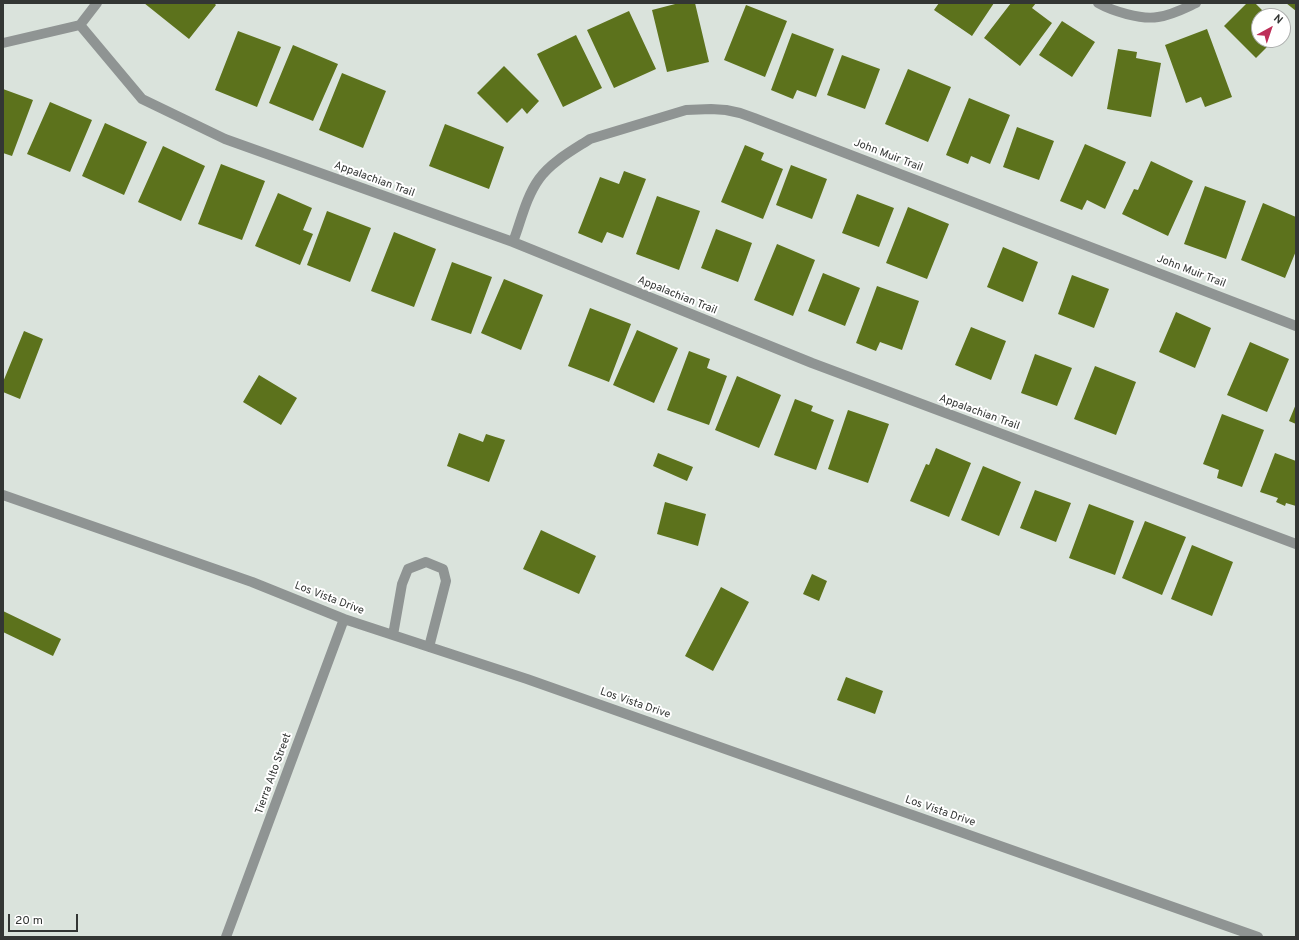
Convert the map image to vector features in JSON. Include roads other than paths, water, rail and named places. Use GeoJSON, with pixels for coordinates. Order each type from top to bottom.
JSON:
{"type":"FeatureCollection","features":[{"type":"Feature","properties":{"kind":"street"},"geometry":{"type":"LineString","coordinates":[[3,43],[80,25],[97,3]]}},
{"type":"Feature","properties":{"kind":"street"},"geometry":{"type":"LineString","coordinates":[[1098,3],[1118,12],[1156,18],[1178,12],[1196,3]]}},
{"type":"Feature","properties":{"kind":"street","name":"Appalachian Trail"},"geometry":{"type":"LineString","coordinates":[[80,25],[142,99],[225,139],[513,242],[812,364],[1296,544]]}},
{"type":"Feature","properties":{"kind":"street","name":"John Muir Trail"},"geometry":{"type":"LineString","coordinates":[[513,242],[531,194],[539,178],[550,167],[590,139],[686,110],[726,110],[754,118],[1296,326]]}},
{"type":"Feature","properties":{"kind":"street","name":"Los Vista Drive"},"geometry":{"type":"LineString","coordinates":[[3,496],[252,582],[344,619],[540,684],[1258,937]]}},
{"type":"Feature","properties":{"kind":"street"},"geometry":{"type":"LineString","coordinates":[[394,635],[402,584],[408,568],[426,562],[443,569],[446,581],[429,647]]}},
{"type":"Feature","properties":{"kind":"street","name":"Tierra Alto Street"},"geometry":{"type":"LineString","coordinates":[[226,937],[344,619]]}}]}
